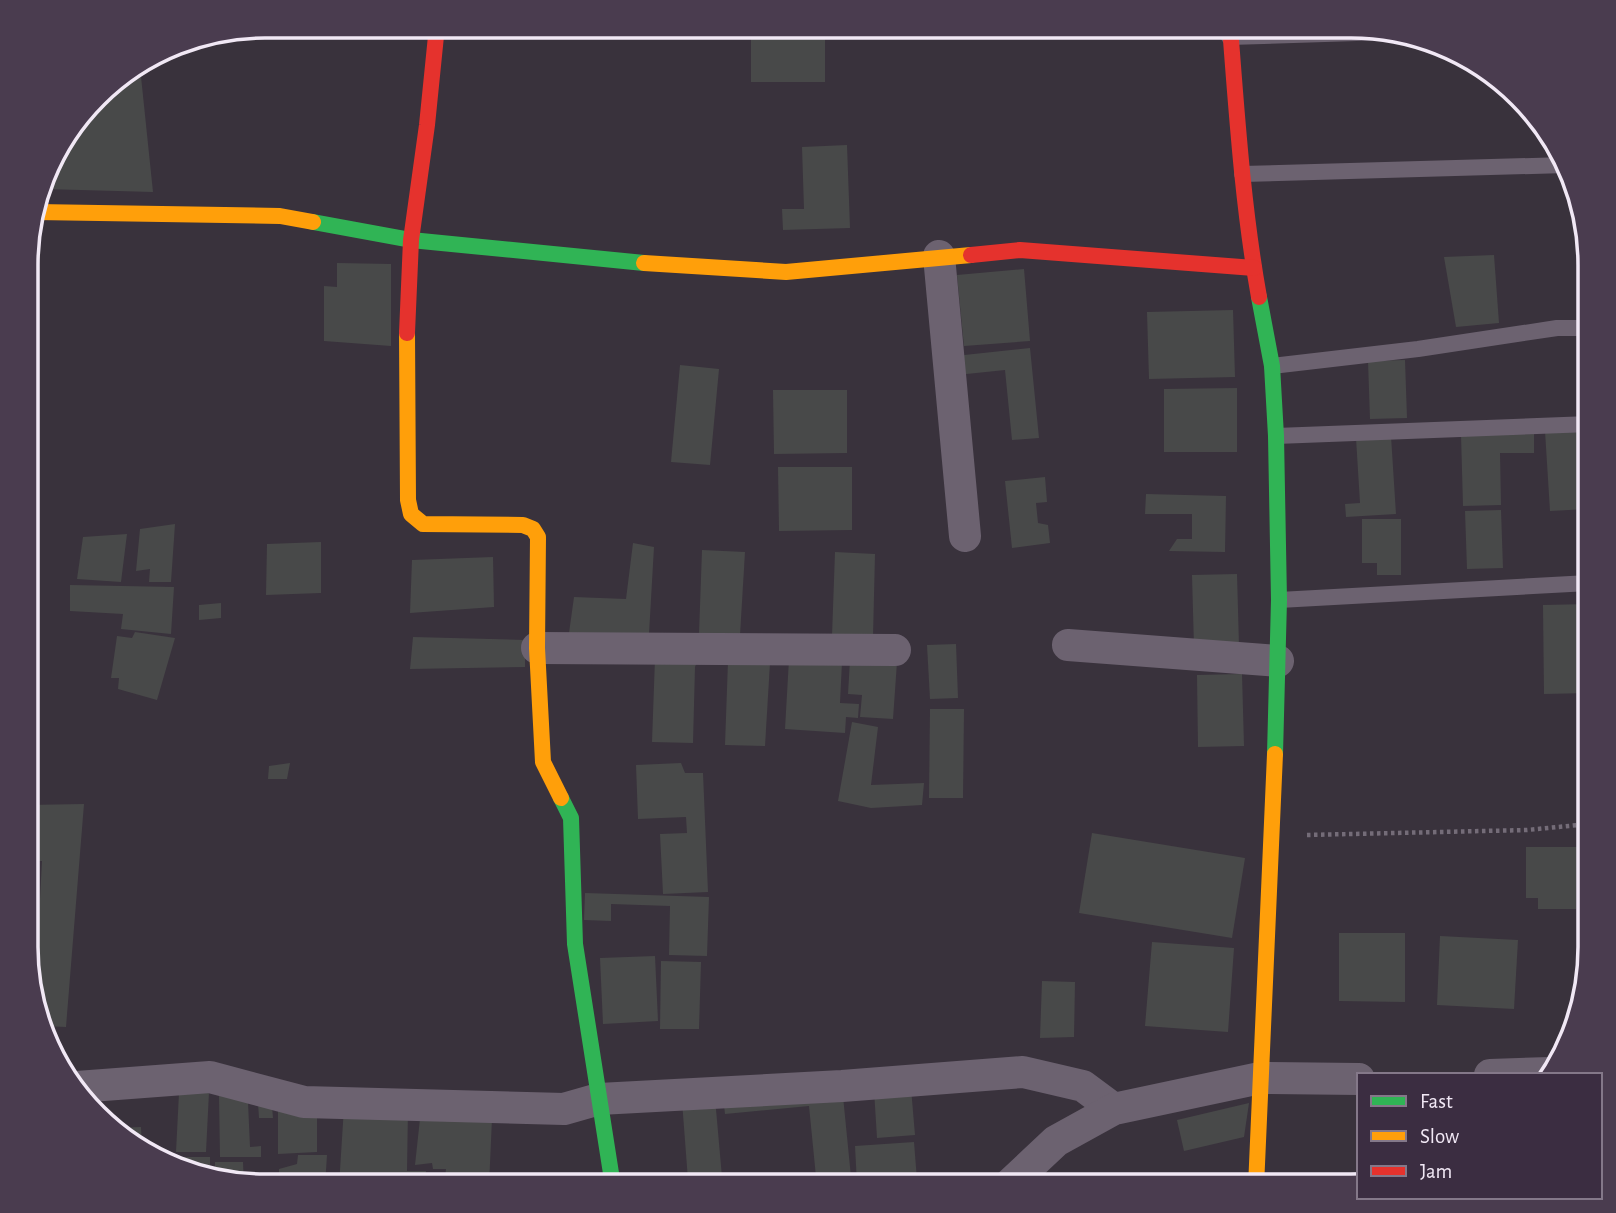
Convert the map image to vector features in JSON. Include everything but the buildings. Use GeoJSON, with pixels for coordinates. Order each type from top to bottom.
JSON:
{"type":"FeatureCollection","features":[{"type":"Feature","properties":{"kind":"street"},"geometry":{"type":"LineString","coordinates":[[436,38],[411,240],[407,298],[408,500],[411,514],[422,524],[523,525],[533,529],[538,537],[537,648],[543,762],[571,818],[575,944],[611,1174]]}},
{"type":"Feature","properties":{"kind":"street"},"geometry":{"type":"LineString","coordinates":[[1231,39],[1242,174],[1254,268],[1272,366],[1276,436],[1278,661],[1273,836],[1256,1174]]}},
{"type":"Feature","properties":{"kind":"street"},"geometry":{"type":"LineString","coordinates":[[45,212],[281,216],[411,240],[668,265],[786,272],[1020,250],[1254,268]]}},
{"type":"Feature","properties":{"kind":"street"},"geometry":{"type":"LineString","coordinates":[[939,256],[965,536]]}},
{"type":"Feature","properties":{"kind":"street"},"geometry":{"type":"LineString","coordinates":[[1068,645],[1278,661]]}},
{"type":"Feature","properties":{"kind":"street"},"geometry":{"type":"LineString","coordinates":[[537,648],[895,650]]}},
{"type":"Feature","properties":{"kind":"street"},"geometry":{"type":"LineString","coordinates":[[85,1086],[210,1077],[304,1102],[564,1109],[599,1099],[842,1086],[1023,1072],[1083,1086],[1114,1109]]}},
{"type":"Feature","properties":{"kind":"street"},"geometry":{"type":"LineString","coordinates":[[1021,1174],[1056,1141],[1114,1109],[1261,1078],[1357,1079]]}},
{"type":"Feature","properties":{"kind":"lane"},"geometry":{"type":"LineString","coordinates":[[1242,174],[1554,165]]}},
{"type":"Feature","properties":{"kind":"lane"},"geometry":{"type":"LineString","coordinates":[[1272,366],[1418,349],[1557,328],[1578,328]]}},
{"type":"Feature","properties":{"kind":"lane"},"geometry":{"type":"LineString","coordinates":[[1276,436],[1578,424]]}},
{"type":"Feature","properties":{"kind":"lane"},"geometry":{"type":"LineString","coordinates":[[1279,600],[1578,584]]}},
{"type":"Feature","properties":{"kind":"path"},"geometry":{"type":"LineString","coordinates":[[1273,836],[1527,830],[1577,825]]}},
{"type":"Feature","properties":{"kind":"traffic: fast"},"geometry":{"type":"LineString","coordinates":[[313,222],[411,240],[644,263]]}},
{"type":"Feature","properties":{"kind":"traffic: fast"},"geometry":{"type":"LineString","coordinates":[[1259,297],[1272,366],[1276,436],[1279,600],[1275,754]]}},
{"type":"Feature","properties":{"kind":"traffic: fast"},"geometry":{"type":"LineString","coordinates":[[561,798],[571,818],[575,944],[611,1174]]}},
{"type":"Feature","properties":{"kind":"traffic: slow"},"geometry":{"type":"LineString","coordinates":[[45,212],[280,216],[313,222]]}},
{"type":"Feature","properties":{"kind":"traffic: slow"},"geometry":{"type":"LineString","coordinates":[[644,263],[786,272],[971,255]]}},
{"type":"Feature","properties":{"kind":"traffic: slow"},"geometry":{"type":"LineString","coordinates":[[407,333],[408,500],[411,514],[423,524],[523,525],[533,529],[538,537],[537,648],[543,762],[561,798]]}},
{"type":"Feature","properties":{"kind":"traffic: slow"},"geometry":{"type":"LineString","coordinates":[[1257,1174],[1275,754]]}},
{"type":"Feature","properties":{"kind":"traffic: jam"},"geometry":{"type":"LineString","coordinates":[[407,333],[411,240],[436,38]]}},
{"type":"Feature","properties":{"kind":"traffic: jam"},"geometry":{"type":"LineString","coordinates":[[1231,39],[1245,196],[1259,297]]}},
{"type":"Feature","properties":{"kind":"traffic: jam"},"geometry":{"type":"LineString","coordinates":[[971,255],[1020,250],[1254,268]]}}]}
